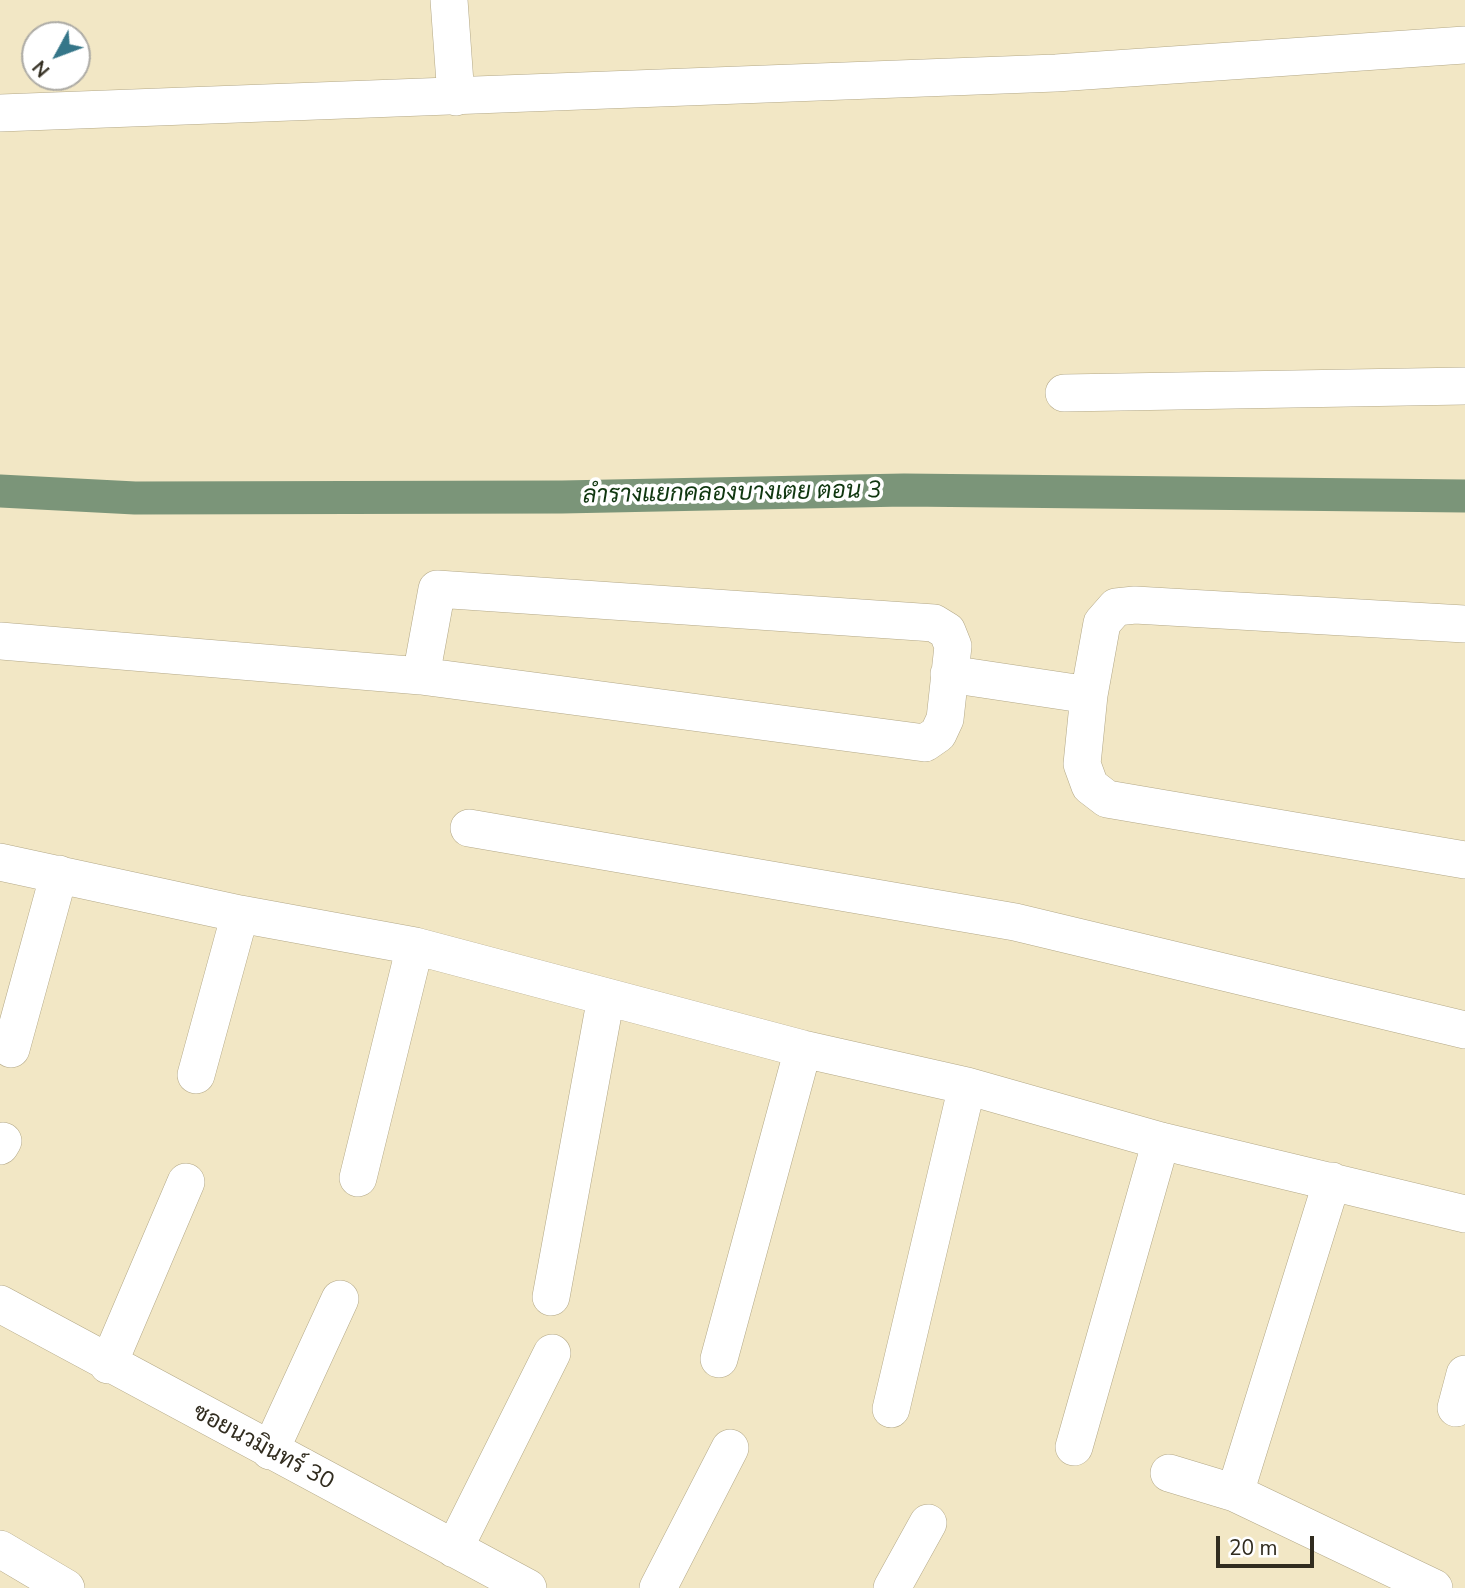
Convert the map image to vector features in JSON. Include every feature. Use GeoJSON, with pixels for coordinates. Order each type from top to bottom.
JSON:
{"type":"FeatureCollection","features":[{"type":"Feature","properties":{"kind":"street"},"geometry":{"type":"LineString","coordinates":[[449,0],[456,97]]}},
{"type":"Feature","properties":{"kind":"street"},"geometry":{"type":"LineString","coordinates":[[0,113],[1056,73],[1465,45]]}},
{"type":"Feature","properties":{"kind":"street"},"geometry":{"type":"LineString","coordinates":[[1063,393],[1465,386]]}},
{"type":"Feature","properties":{"kind":"street"},"geometry":{"type":"LineString","coordinates":[[0,641],[421,676],[925,744],[938,734],[945,719],[953,646],[947,631],[934,623],[437,589],[421,676]]}},
{"type":"Feature","properties":{"kind":"street"},"geometry":{"type":"LineString","coordinates":[[1465,624],[1135,605],[1116,607],[1102,624],[1089,695],[1082,764],[1090,786],[1107,799],[1465,860]]}},
{"type":"Feature","properties":{"kind":"street"},"geometry":{"type":"LineString","coordinates":[[949,674],[1089,695]]}},
{"type":"Feature","properties":{"kind":"street"},"geometry":{"type":"LineString","coordinates":[[469,828],[1015,922],[1465,1030]]}},
{"type":"Feature","properties":{"kind":"street"},"geometry":{"type":"LineString","coordinates":[[0,862],[240,914],[415,946],[803,1049],[967,1086],[1161,1141],[1465,1214]]}},
{"type":"Feature","properties":{"kind":"street"},"geometry":{"type":"LineString","coordinates":[[11,1049],[59,874]]}},
{"type":"Feature","properties":{"kind":"street"},"geometry":{"type":"LineString","coordinates":[[196,1075],[240,914]]}},
{"type":"Feature","properties":{"kind":"street"},"geometry":{"type":"LineString","coordinates":[[358,1178],[415,946]]}},
{"type":"Feature","properties":{"kind":"street"},"geometry":{"type":"LineString","coordinates":[[551,1297],[606,997]]}},
{"type":"Feature","properties":{"kind":"street"},"geometry":{"type":"LineString","coordinates":[[719,1359],[803,1049]]}},
{"type":"Feature","properties":{"kind":"street"},"geometry":{"type":"LineString","coordinates":[[891,1409],[967,1086]]}},
{"type":"Feature","properties":{"kind":"street"},"geometry":{"type":"LineString","coordinates":[[1074,1447],[1161,1141]]}},
{"type":"Feature","properties":{"kind":"street"},"geometry":{"type":"LineString","coordinates":[[1235,1493],[1332,1181]]}},
{"type":"Feature","properties":{"kind":"street"},"geometry":{"type":"LineString","coordinates":[[108,1365],[186,1182]]}},
{"type":"Feature","properties":{"kind":"street"},"geometry":{"type":"LineString","coordinates":[[271,1451],[340,1299]]}},
{"type":"Feature","properties":{"kind":"street","name":"ซอยนวมินทร์ 30"},"geometry":{"type":"LineString","coordinates":[[0,1304],[108,1365],[528,1588]]}},
{"type":"Feature","properties":{"kind":"street"},"geometry":{"type":"LineString","coordinates":[[454,1549],[552,1353]]}},
{"type":"Feature","properties":{"kind":"street"},"geometry":{"type":"LineString","coordinates":[[657,1588],[730,1448]]}},
{"type":"Feature","properties":{"kind":"street"},"geometry":{"type":"LineString","coordinates":[[1169,1473],[1235,1493],[1434,1588]]}},
{"type":"Feature","properties":{"kind":"street"},"geometry":{"type":"LineString","coordinates":[[892,1588],[928,1523]]}},
{"type":"Feature","properties":{"kind":"street"},"geometry":{"type":"LineString","coordinates":[[0,1549],[66,1588]]}},
{"type":"Feature","properties":{"kind":"waterway","name":"ลำรางแยกคลองบางเตย ตอน 3"},"geometry":{"type":"LineString","coordinates":[[0,491],[135,498],[562,497],[904,490],[1465,496]]}}]}
